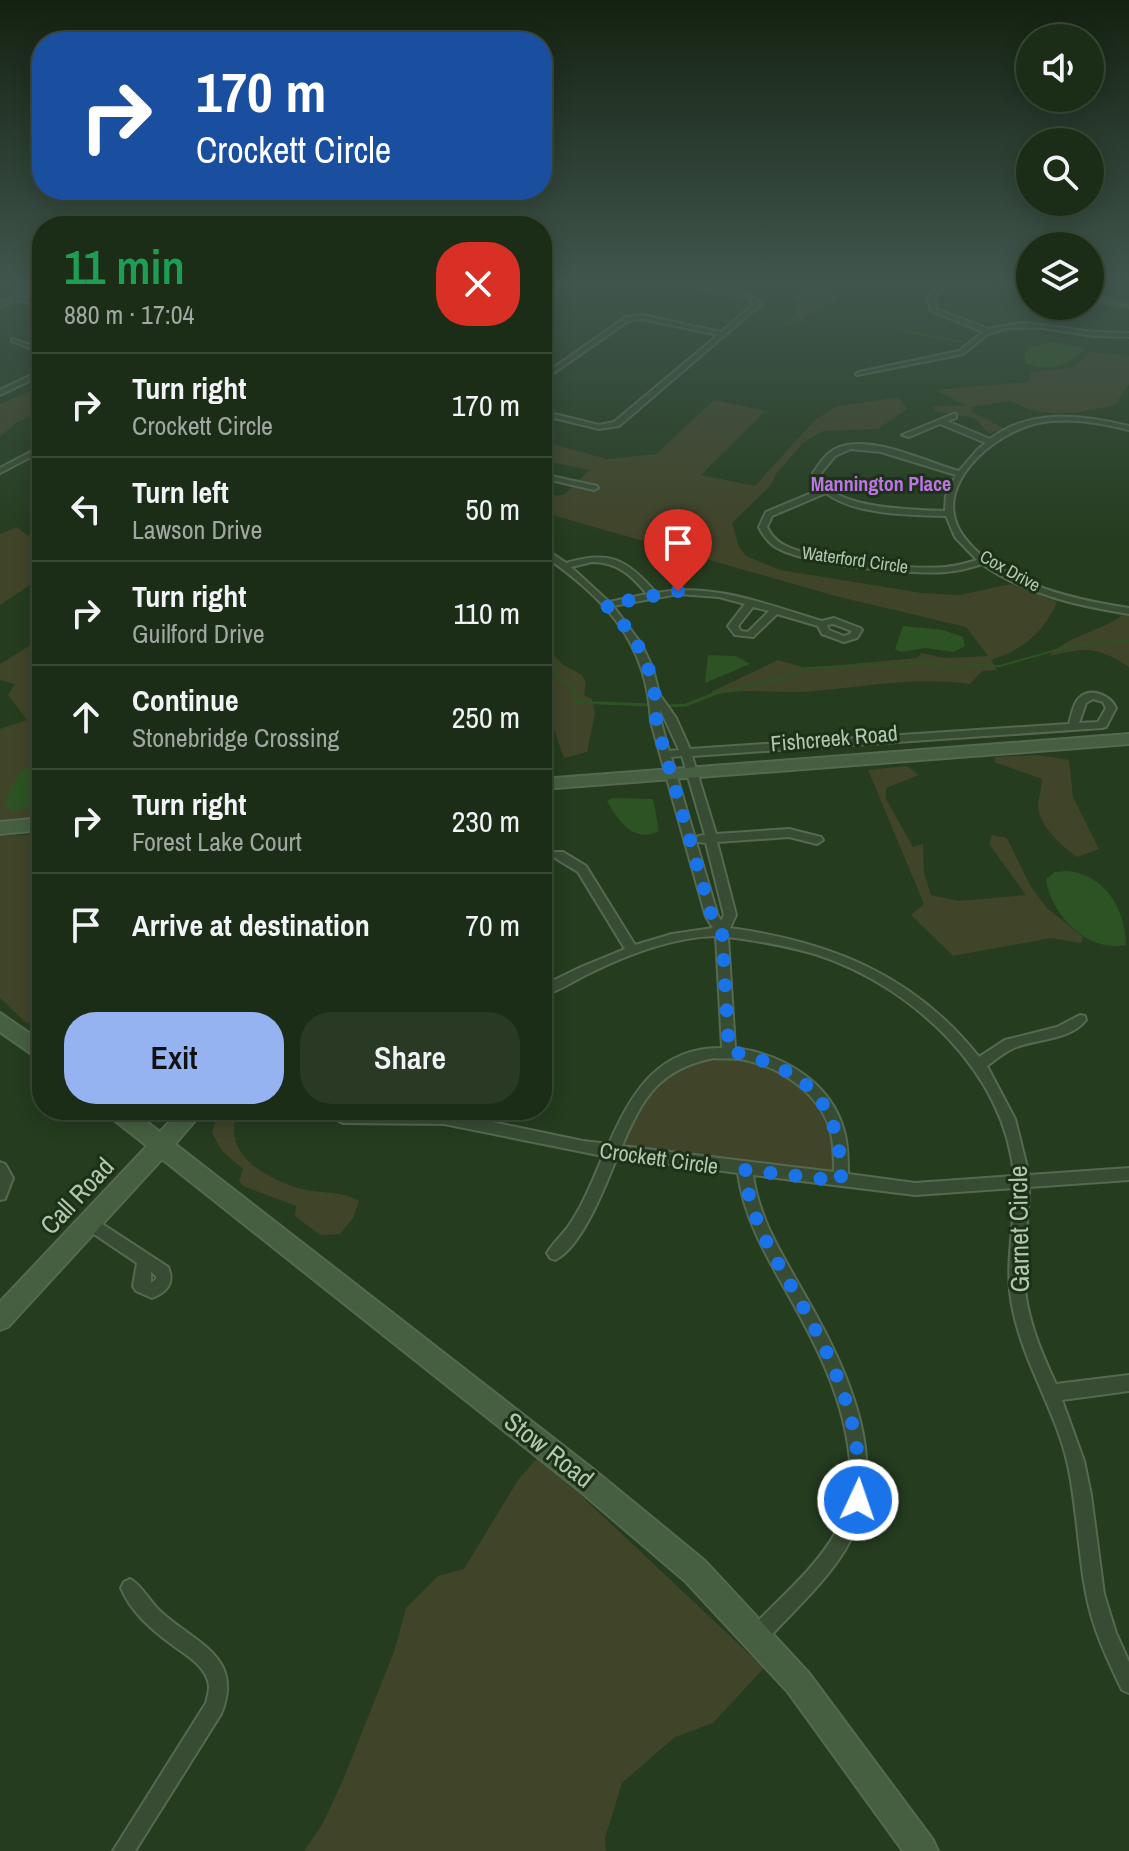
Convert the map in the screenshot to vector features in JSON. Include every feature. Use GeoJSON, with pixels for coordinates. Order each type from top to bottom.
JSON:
{"type":"FeatureCollection","features":[{"type":"Feature","properties":{"kind":"street"},"geometry":{"type":"LineString","coordinates":[[552,415],[609,426],[618,423],[681,369]]}},
{"type":"Feature","properties":{"kind":"street"},"geometry":{"type":"LineString","coordinates":[[859,374],[881,369]]}},
{"type":"Feature","properties":{"kind":"street"},"geometry":{"type":"LineString","coordinates":[[0,393],[32,377]]}},
{"type":"Feature","properties":{"kind":"street"},"geometry":{"type":"LineString","coordinates":[[906,435],[953,416]]}},
{"type":"Feature","properties":{"kind":"street"},"geometry":{"type":"LineString","coordinates":[[961,474],[890,453],[850,447],[837,451],[817,473],[818,481],[826,490],[875,508],[949,514],[949,497],[961,474],[991,442],[1013,427],[1048,418],[1085,419],[1129,428]]}},
{"type":"Feature","properties":{"kind":"street"},"geometry":{"type":"LineString","coordinates":[[940,421],[991,442]]}},
{"type":"Feature","properties":{"kind":"street"},"geometry":{"type":"LineString","coordinates":[[0,471],[32,453]]}},
{"type":"Feature","properties":{"kind":"street"},"geometry":{"type":"LineString","coordinates":[[552,478],[594,488]]}},
{"type":"Feature","properties":{"kind":"street","name":"Waterford Circle"},"geometry":{"type":"LineString","coordinates":[[826,490],[769,514],[763,527],[768,537],[785,548],[807,555],[926,569],[947,569],[984,560]]}},
{"type":"Feature","properties":{"kind":"street","name":"Cox Drive"},"geometry":{"type":"LineString","coordinates":[[949,514],[962,540],[984,560],[1009,576],[1054,594],[1129,611]]}},
{"type":"Feature","properties":{"kind":"street"},"geometry":{"type":"LineString","coordinates":[[552,557],[606,605],[648,661],[660,704],[685,755],[730,915],[722,932],[729,1051]]}},
{"type":"Feature","properties":{"kind":"street"},"geometry":{"type":"LineString","coordinates":[[564,566],[589,557],[615,561],[630,569],[652,594]]}},
{"type":"Feature","properties":{"kind":"street"},"geometry":{"type":"LineString","coordinates":[[606,605],[678,591],[720,594],[822,624]]}},
{"type":"Feature","properties":{"kind":"street"},"geometry":{"type":"LineString","coordinates":[[751,603],[733,626],[738,633],[750,635],[775,610]]}},
{"type":"Feature","properties":{"kind":"street"},"geometry":{"type":"LineString","coordinates":[[660,704],[656,722],[674,773],[712,917],[722,932]]}},
{"type":"Feature","properties":{"kind":"street"},"geometry":{"type":"LineString","coordinates":[[667,754],[1073,727]]}},
{"type":"Feature","properties":{"kind":"street","name":"Fishcreek Road"},"geometry":{"type":"LineString","coordinates":[[552,783],[1129,739]]}},
{"type":"Feature","properties":{"kind":"street"},"geometry":{"type":"LineString","coordinates":[[0,828],[32,825]]}},
{"type":"Feature","properties":{"kind":"street"},"geometry":{"type":"LineString","coordinates":[[691,840],[789,833],[817,840]]}},
{"type":"Feature","properties":{"kind":"street"},"geometry":{"type":"LineString","coordinates":[[559,855],[582,869],[631,949]]}},
{"type":"Feature","properties":{"kind":"street","name":"Garnet Circle"},"geometry":{"type":"LineString","coordinates":[[552,986],[631,949],[722,932],[812,950],[873,972],[938,1019],[979,1064],[998,1096],[1012,1132],[1021,1182],[1017,1291],[1026,1331],[1071,1444],[1083,1491],[1099,1609],[1129,1683]]}},
{"type":"Feature","properties":{"kind":"street"},"geometry":{"type":"LineString","coordinates":[[979,1064],[1010,1044],[1061,1031],[1080,1020]]}},
{"type":"Feature","properties":{"kind":"street"},"geometry":{"type":"LineString","coordinates":[[0,1021],[32,1045]]}},
{"type":"Feature","properties":{"kind":"street"},"geometry":{"type":"LineString","coordinates":[[555,1253],[578,1227],[641,1097],[667,1069],[696,1056],[729,1051],[763,1059],[808,1085],[834,1121],[841,1155],[841,1181]]}},
{"type":"Feature","properties":{"kind":"street","name":"Stow Road"},"geometry":{"type":"LineString","coordinates":[[129,1120],[595,1487],[695,1571],[758,1635],[829,1721],[922,1851]]}},
{"type":"Feature","properties":{"kind":"street","name":"Call Road"},"geometry":{"type":"LineString","coordinates":[[0,1319],[185,1120]]}},
{"type":"Feature","properties":{"kind":"street","name":"Crockett Circle"},"geometry":{"type":"LineString","coordinates":[[454,1120],[614,1151],[745,1170],[915,1189],[1129,1174]]}},
{"type":"Feature","properties":{"kind":"street"},"geometry":{"type":"LineString","coordinates":[[0,1168],[6,1178],[0,1194]]}},
{"type":"Feature","properties":{"kind":"street"},"geometry":{"type":"LineString","coordinates":[[745,1170],[750,1208],[833,1371],[853,1421],[860,1455],[858,1500],[845,1532],[758,1635]]}},
{"type":"Feature","properties":{"kind":"street"},"geometry":{"type":"LineString","coordinates":[[90,1223],[163,1272],[166,1276],[164,1282],[152,1291],[141,1286],[145,1261]]}},
{"type":"Feature","properties":{"kind":"street"},"geometry":{"type":"LineString","coordinates":[[1052,1393],[1129,1383]]}},
{"type":"Feature","properties":{"kind":"street"},"geometry":{"type":"LineString","coordinates":[[123,1851],[214,1707],[220,1681],[212,1663],[144,1613],[130,1588]]}},
{"type":"Feature","properties":{"kind":"shaded area"},"geometry":{"type":"Polygon","coordinates":[[[1057,369],[1129,369],[1129,384],[1115,405],[1088,410],[1048,413],[1011,401],[971,407],[972,412],[1003,428],[989,434],[975,418],[934,411],[933,407],[937,406],[967,406],[935,390],[1028,382],[1031,373],[1057,369]]]}},
{"type":"Feature","properties":{"kind":"shaded area"},"geometry":{"type":"Polygon","coordinates":[[[32,390],[32,416],[17,422],[0,437],[0,404],[32,390]]]}},
{"type":"Feature","properties":{"kind":"shaded area"},"geometry":{"type":"Polygon","coordinates":[[[898,397],[907,409],[878,429],[823,431],[803,443],[775,475],[771,485],[732,523],[739,547],[746,556],[780,570],[922,593],[960,595],[1011,584],[1057,602],[1039,631],[1023,645],[991,660],[997,670],[982,671],[970,684],[927,681],[803,692],[711,692],[778,660],[806,668],[917,658],[922,653],[944,658],[988,656],[966,627],[835,596],[552,515],[552,496],[564,495],[589,470],[552,462],[552,444],[607,459],[656,454],[714,400],[765,411],[701,475],[755,486],[814,421],[835,407],[898,397]]]}},
{"type":"Feature","properties":{"kind":"shaded area"},"geometry":{"type":"Polygon","coordinates":[[[17,527],[32,536],[32,584],[0,605],[0,534],[17,527]]]}},
{"type":"Feature","properties":{"kind":"shaded area"},"geometry":{"type":"Polygon","coordinates":[[[1122,615],[1129,616],[1129,667],[1091,650],[1049,656],[1065,643],[1122,615]]]}},
{"type":"Feature","properties":{"kind":"shaded area"},"geometry":{"type":"Polygon","coordinates":[[[903,626],[943,630],[963,637],[965,646],[953,652],[925,648],[901,652],[895,649],[903,626]]]}},
{"type":"Feature","properties":{"kind":"shaded area"},"geometry":{"type":"Polygon","coordinates":[[[32,644],[32,818],[0,820],[0,729],[27,720],[8,695],[15,684],[0,680],[0,664],[32,644]]]}},
{"type":"Feature","properties":{"kind":"shaded area"},"geometry":{"type":"Polygon","coordinates":[[[552,653],[562,664],[582,675],[586,682],[584,695],[592,699],[595,714],[587,752],[564,758],[552,725],[552,653]]]}},
{"type":"Feature","properties":{"kind":"shaded area"},"geometry":{"type":"Polygon","coordinates":[[[708,655],[736,656],[750,664],[705,683],[708,655]]]}},
{"type":"Feature","properties":{"kind":"shaded area"},"geometry":{"type":"Polygon","coordinates":[[[1039,755],[1069,760],[1073,797],[1099,849],[1077,857],[1052,835],[1042,821],[1038,803],[1042,779],[994,762],[996,757],[1039,755]]]}},
{"type":"Feature","properties":{"kind":"shaded area"},"geometry":{"type":"Polygon","coordinates":[[[32,765],[32,807],[10,811],[5,802],[14,781],[32,765]]]}},
{"type":"Feature","properties":{"kind":"shaded area"},"geometry":{"type":"Polygon","coordinates":[[[907,766],[919,775],[886,788],[886,799],[913,847],[923,844],[924,873],[931,895],[958,901],[1026,895],[989,844],[992,835],[1007,838],[1031,887],[1047,908],[1083,937],[1081,943],[1051,938],[953,956],[911,915],[924,904],[868,770],[907,766]]]}},
{"type":"Feature","properties":{"kind":"shaded area"},"geometry":{"type":"Polygon","coordinates":[[[613,798],[653,799],[659,831],[642,835],[628,828],[607,801],[613,798]]]}},
{"type":"Feature","properties":{"kind":"shaded area"},"geometry":{"type":"Polygon","coordinates":[[[32,834],[32,1022],[26,1023],[0,998],[0,836],[32,834]]]}},
{"type":"Feature","properties":{"kind":"shaded area"},"geometry":{"type":"Polygon","coordinates":[[[1067,871],[1093,879],[1111,896],[1122,919],[1126,945],[1098,943],[1085,937],[1063,918],[1055,906],[1046,879],[1055,872],[1067,871]]]}},
{"type":"Feature","properties":{"kind":"shaded area"},"geometry":{"type":"Polygon","coordinates":[[[729,1051],[786,1070],[834,1121],[841,1181],[615,1151],[633,1113],[667,1069],[729,1051]]]}},
{"type":"Feature","properties":{"kind":"shaded area"},"geometry":{"type":"Polygon","coordinates":[[[216,1120],[236,1120],[235,1138],[239,1150],[258,1169],[298,1188],[345,1195],[359,1201],[353,1218],[340,1234],[320,1235],[295,1216],[296,1206],[243,1186],[239,1181],[243,1169],[223,1152],[212,1133],[216,1120]]]}},
{"type":"Feature","properties":{"kind":"shaded area"},"geometry":{"type":"Polygon","coordinates":[[[539,1456],[764,1668],[713,1723],[675,1737],[622,1783],[605,1838],[606,1851],[304,1851],[322,1825],[343,1780],[395,1649],[406,1608],[438,1576],[464,1569],[518,1480],[539,1456]]]}},
{"type":"Feature","properties":{"kind":"waterway"},"geometry":{"type":"LineString","coordinates":[[714,694],[792,676],[806,668],[930,663],[959,668],[973,664],[1000,666],[1074,645],[1129,640]]}},
{"type":"Feature","properties":{"kind":"waterway"},"geometry":{"type":"LineString","coordinates":[[552,664],[556,666],[555,677],[572,685],[575,694]]}},
{"type":"Feature","properties":{"kind":"waterway"},"geometry":{"type":"LineString","coordinates":[[574,692],[577,702],[650,705]]}},
{"type":"Feature","properties":{"kind":"waterway"},"geometry":{"type":"LineString","coordinates":[[666,706],[686,705],[719,692]]}},
{"type":"Feature","properties":{"kind":"district","name":"Mannington Place"},"geometry":{"type":"Point","coordinates":[881,484]}},
{"type":"Feature","properties":{"kind":"route"},"geometry":{"type":"LineString","coordinates":[[678,591],[606,605],[648,661],[657,696],[656,722],[674,773],[712,917],[722,932],[729,1051],[763,1059],[805,1082],[834,1121],[841,1155],[841,1181],[745,1170],[747,1197],[762,1235],[805,1310],[853,1421],[860,1455],[858,1500]]}}]}
